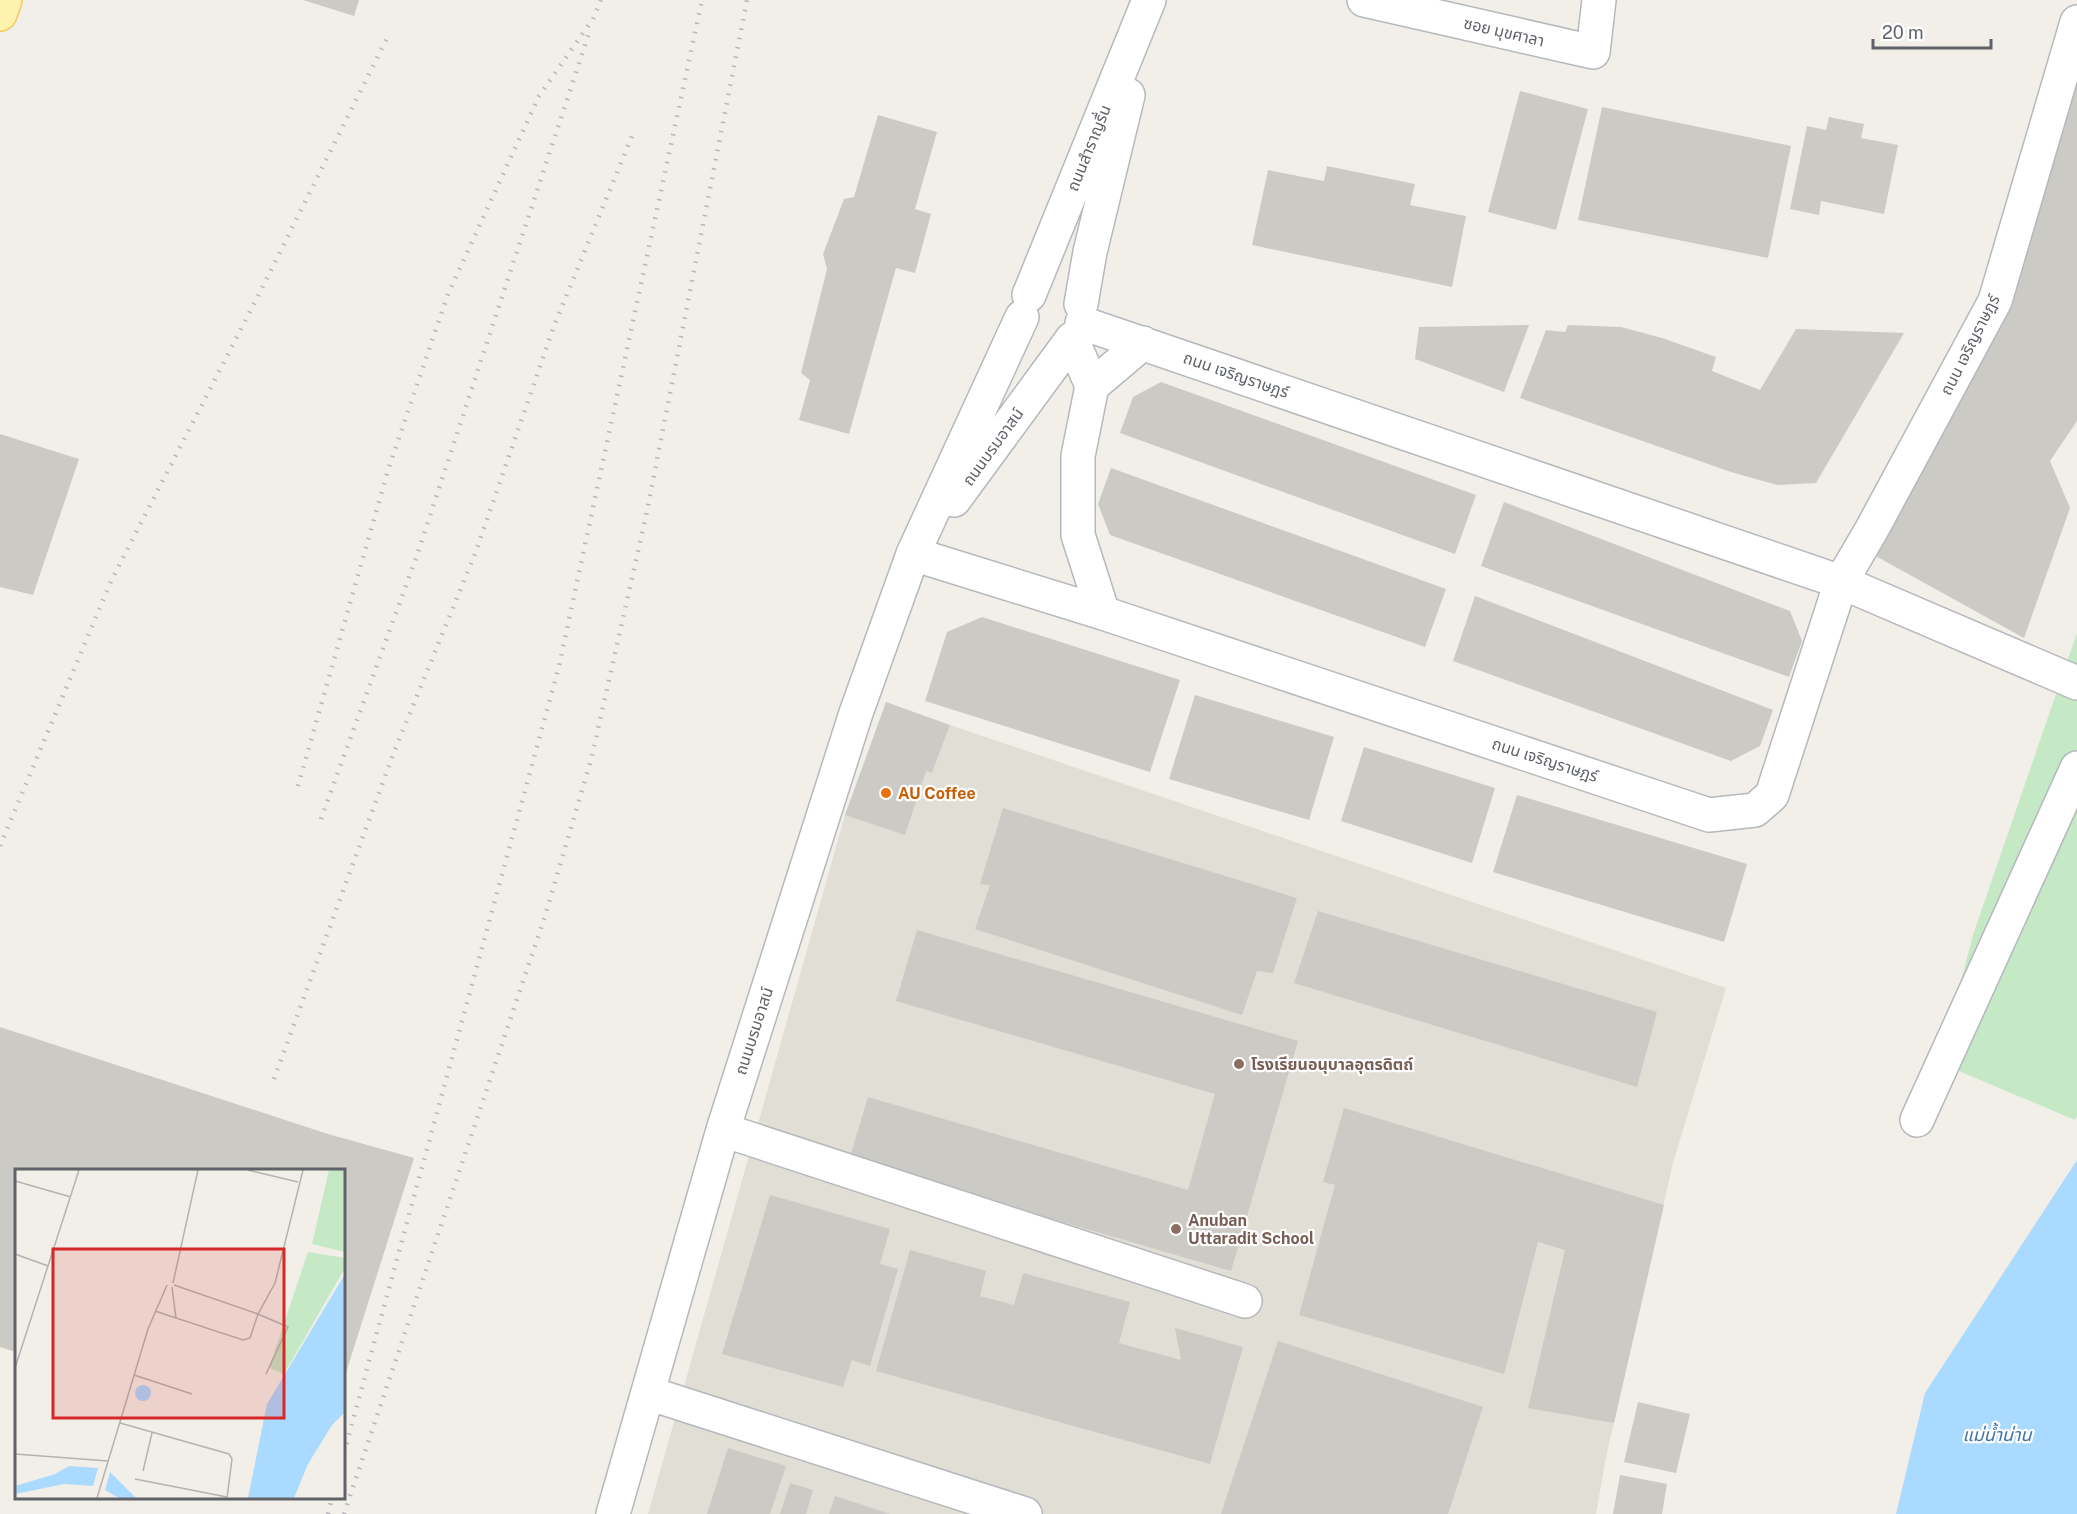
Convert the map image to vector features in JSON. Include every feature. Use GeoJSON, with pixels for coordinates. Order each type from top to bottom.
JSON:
{"type":"FeatureCollection","features":[{"type":"Feature","properties":{"kind":"main road"},"geometry":{"type":"LineString","coordinates":[[0,14],[4,0]]}},
{"type":"Feature","properties":{"kind":"street","name":"ถนนสำราญรื่น"},"geometry":{"type":"LineString","coordinates":[[1025,306],[1150,0]]}},
{"type":"Feature","properties":{"kind":"street","name":"ถนนสำราญรื่น"},"geometry":{"type":"LineString","coordinates":[[1078,322],[1090,252],[1150,0]]}},
{"type":"Feature","properties":{"kind":"street","name":"ซอย มุขศาลา"},"geometry":{"type":"LineString","coordinates":[[1364,0],[1593,52],[1599,0]]}},
{"type":"Feature","properties":{"kind":"street","name":"ถนน เจริญราษฎร์"},"geometry":{"type":"LineString","coordinates":[[914,554],[1103,613],[1709,815],[1755,810],[1772,795],[1841,582],[1995,301],[2077,22]]}},
{"type":"Feature","properties":{"kind":"street"},"geometry":{"type":"LineString","coordinates":[[1078,322],[1063,344],[1051,346],[1041,344],[1032,338],[1024,327],[1025,306],[1039,288],[1049,285],[1064,287],[1073,293],[1092,386],[1078,456],[1078,535],[1103,613]]}},
{"type":"Feature","properties":{"kind":"street","name":"ถนนบรมอาสน์"},"geometry":{"type":"LineString","coordinates":[[614,1514],[723,1130],[856,713],[914,554],[1025,306]]}},
{"type":"Feature","properties":{"kind":"street","name":"ถนนบรมอาสน์"},"geometry":{"type":"LineString","coordinates":[[914,554],[1078,322]]}},
{"type":"Feature","properties":{"kind":"street","name":"ถนน เจริญราษฎร์"},"geometry":{"type":"LineString","coordinates":[[1078,322],[1841,582]]}},
{"type":"Feature","properties":{"kind":"street"},"geometry":{"type":"LineString","coordinates":[[1092,386],[1143,343]]}},
{"type":"Feature","properties":{"kind":"street"},"geometry":{"type":"LineString","coordinates":[[1841,582],[2077,683]]}},
{"type":"Feature","properties":{"kind":"street"},"geometry":{"type":"LineString","coordinates":[[1917,1120],[2077,768]]}},
{"type":"Feature","properties":{"kind":"street"},"geometry":{"type":"LineString","coordinates":[[723,1130],[1245,1301]]}},
{"type":"Feature","properties":{"kind":"street"},"geometry":{"type":"LineString","coordinates":[[648,1393],[1024,1514]]}},
{"type":"Feature","properties":{"kind":"shaded area","name":"โรงเรียนอนุบาลอุตรดิตถ์"},"geometry":{"type":"Polygon","coordinates":[[[950,725],[1726,988],[1673,1163],[1606,1457],[1596,1514],[648,1514],[845,815],[869,750],[932,773],[950,725]]]}},
{"type":"Feature","properties":{"kind":"green space"},"geometry":{"type":"Polygon","coordinates":[[[2077,633],[2077,1116],[2075,1120],[1940,1063],[1973,935],[2077,633]]]}},
{"type":"Feature","properties":{"kind":"water","name":"แม่น้ำน่าน"},"geometry":{"type":"Polygon","coordinates":[[[2077,1160],[2077,1514],[1896,1514],[1925,1393],[2077,1160]]]}},
{"type":"Feature","properties":{"kind":"building"},"geometry":{"type":"Polygon","coordinates":[[[303,0],[359,0],[354,16],[303,0]]]}},
{"type":"Feature","properties":{"kind":"building"},"geometry":{"type":"Polygon","coordinates":[[[2077,69],[2077,421],[2050,461],[2070,508],[2024,638],[1872,554],[2077,69]]]}},
{"type":"Feature","properties":{"kind":"building"},"geometry":{"type":"Polygon","coordinates":[[[1520,91],[1588,109],[1556,230],[1488,212],[1520,91]]]}},
{"type":"Feature","properties":{"kind":"building"},"geometry":{"type":"Polygon","coordinates":[[[1602,107],[1791,146],[1768,258],[1578,220],[1602,107]]]}},
{"type":"Feature","properties":{"kind":"building"},"geometry":{"type":"Polygon","coordinates":[[[878,115],[937,132],[915,209],[931,214],[915,273],[896,268],[849,434],[799,420],[810,380],[801,373],[827,269],[823,254],[844,199],[854,197],[878,115]]]}},
{"type":"Feature","properties":{"kind":"building"},"geometry":{"type":"Polygon","coordinates":[[[1829,117],[1864,124],[1861,138],[1898,145],[1884,214],[1821,201],[1819,215],[1790,209],[1807,126],[1826,130],[1829,117]]]}},
{"type":"Feature","properties":{"kind":"building"},"geometry":{"type":"Polygon","coordinates":[[[1327,166],[1415,184],[1410,205],[1466,216],[1452,287],[1252,245],[1268,170],[1324,181],[1327,166]]]}},
{"type":"Feature","properties":{"kind":"building"},"geometry":{"type":"Polygon","coordinates":[[[1529,325],[1504,392],[1415,359],[1419,327],[1529,325]]]}},
{"type":"Feature","properties":{"kind":"building"},"geometry":{"type":"Polygon","coordinates":[[[1568,325],[1621,327],[1662,338],[1716,357],[1712,371],[1760,390],[1796,329],[1904,333],[1816,483],[1777,485],[1731,472],[1520,398],[1546,330],[1565,332],[1568,325]]]}},
{"type":"Feature","properties":{"kind":"building"},"geometry":{"type":"Polygon","coordinates":[[[1161,382],[1476,495],[1455,554],[1120,433],[1133,397],[1161,382]]]}},
{"type":"Feature","properties":{"kind":"building"},"geometry":{"type":"Polygon","coordinates":[[[0,434],[79,459],[33,595],[0,587],[0,434]]]}},
{"type":"Feature","properties":{"kind":"building"},"geometry":{"type":"Polygon","coordinates":[[[1111,468],[1446,589],[1425,647],[1110,535],[1098,504],[1111,468]]]}},
{"type":"Feature","properties":{"kind":"building"},"geometry":{"type":"Polygon","coordinates":[[[1504,502],[1790,611],[1802,641],[1789,677],[1481,566],[1504,502]]]}},
{"type":"Feature","properties":{"kind":"building"},"geometry":{"type":"Polygon","coordinates":[[[1475,596],[1773,710],[1760,746],[1731,761],[1453,661],[1475,596]]]}},
{"type":"Feature","properties":{"kind":"building"},"geometry":{"type":"Polygon","coordinates":[[[982,617],[1180,680],[1150,772],[925,701],[947,632],[982,617]]]}},
{"type":"Feature","properties":{"kind":"building"},"geometry":{"type":"Polygon","coordinates":[[[1195,695],[1334,737],[1309,820],[1169,779],[1195,695]]]}},
{"type":"Feature","properties":{"kind":"building"},"geometry":{"type":"Polygon","coordinates":[[[886,702],[950,725],[932,773],[926,771],[905,835],[845,815],[886,702]]]}},
{"type":"Feature","properties":{"kind":"building"},"geometry":{"type":"Polygon","coordinates":[[[1364,747],[1495,788],[1472,863],[1341,821],[1364,747]]]}},
{"type":"Feature","properties":{"kind":"building"},"geometry":{"type":"Polygon","coordinates":[[[1517,795],[1747,864],[1724,942],[1493,872],[1517,795]]]}},
{"type":"Feature","properties":{"kind":"building"},"geometry":{"type":"Polygon","coordinates":[[[1003,808],[1297,898],[1273,973],[1257,971],[1242,1015],[975,929],[990,885],[980,884],[1003,808]]]}},
{"type":"Feature","properties":{"kind":"building"},"geometry":{"type":"Polygon","coordinates":[[[1318,911],[1657,1012],[1637,1087],[1294,983],[1318,911]]]}},
{"type":"Feature","properties":{"kind":"building"},"geometry":{"type":"Polygon","coordinates":[[[917,930],[1298,1041],[1231,1271],[849,1160],[868,1097],[1188,1190],[1215,1094],[896,1001],[917,930]]]}},
{"type":"Feature","properties":{"kind":"building"},"geometry":{"type":"Polygon","coordinates":[[[0,1027],[328,1134],[414,1158],[345,1376],[345,1169],[15,1169],[15,1352],[0,1347],[0,1027]]]}},
{"type":"Feature","properties":{"kind":"building"},"geometry":{"type":"Polygon","coordinates":[[[1344,1108],[1664,1205],[1614,1423],[1528,1408],[1565,1250],[1538,1242],[1504,1374],[1299,1315],[1335,1185],[1323,1182],[1344,1108]]]}},
{"type":"Feature","properties":{"kind":"building"},"geometry":{"type":"Polygon","coordinates":[[[770,1195],[890,1229],[880,1264],[898,1269],[870,1366],[852,1360],[843,1387],[722,1354],[770,1195]]]}},
{"type":"Feature","properties":{"kind":"building"},"geometry":{"type":"Polygon","coordinates":[[[910,1250],[986,1271],[980,1296],[1014,1305],[1023,1273],[1130,1302],[1119,1343],[1181,1360],[1175,1328],[1243,1347],[1210,1464],[876,1371],[910,1250]]]}},
{"type":"Feature","properties":{"kind":"building"},"geometry":{"type":"Polygon","coordinates":[[[1278,1341],[1483,1407],[1448,1514],[1221,1514],[1278,1341]]]}},
{"type":"Feature","properties":{"kind":"building"},"geometry":{"type":"Polygon","coordinates":[[[1638,1402],[1690,1414],[1676,1473],[1624,1462],[1638,1402]]]}},
{"type":"Feature","properties":{"kind":"building"},"geometry":{"type":"Polygon","coordinates":[[[728,1448],[786,1466],[770,1514],[707,1514],[728,1448]]]}},
{"type":"Feature","properties":{"kind":"building"},"geometry":{"type":"Polygon","coordinates":[[[1620,1475],[1667,1484],[1662,1514],[1613,1514],[1620,1475]]]}},
{"type":"Feature","properties":{"kind":"building"},"geometry":{"type":"Polygon","coordinates":[[[790,1483],[813,1490],[806,1514],[780,1514],[790,1483]]]}},
{"type":"Feature","properties":{"kind":"building"},"geometry":{"type":"Polygon","coordinates":[[[835,1496],[890,1514],[829,1514],[835,1496]]]}},
{"type":"Feature","properties":{"kind":"railway"},"geometry":{"type":"LineString","coordinates":[[298,786],[388,470],[448,294],[539,96],[593,19],[601,0]]}},
{"type":"Feature","properties":{"kind":"railway"},"geometry":{"type":"LineString","coordinates":[[345,1449],[559,666],[702,0]]}},
{"type":"Feature","properties":{"kind":"railway"},"geometry":{"type":"LineString","coordinates":[[344,1514],[545,916],[591,760],[646,516],[747,0]]}},
{"type":"Feature","properties":{"kind":"railway"},"geometry":{"type":"LineString","coordinates":[[321,819],[416,558],[589,33]]}},
{"type":"Feature","properties":{"kind":"railway"},"geometry":{"type":"LineString","coordinates":[[0,846],[111,581],[257,298],[388,36]]}},
{"type":"Feature","properties":{"kind":"railway"},"geometry":{"type":"LineString","coordinates":[[274,1079],[394,752],[475,554],[554,326],[632,136]]}},
{"type":"Feature","properties":{"kind":"railway"},"geometry":{"type":"LineString","coordinates":[[328,1514],[332,1499]]}},
{"type":"Feature","properties":{"kind":"place","name":"AU Coffee"},"geometry":{"type":"Point","coordinates":[886,793]}},
{"type":"Feature","properties":{"kind":"place","name":"โรงเรียนอนุบาลอุตรดิตถ์"},"geometry":{"type":"Point","coordinates":[1239,1064]}},
{"type":"Feature","properties":{"kind":"place","name":"Anuban Uttaradit School"},"geometry":{"type":"Point","coordinates":[1176,1229]}}]}
